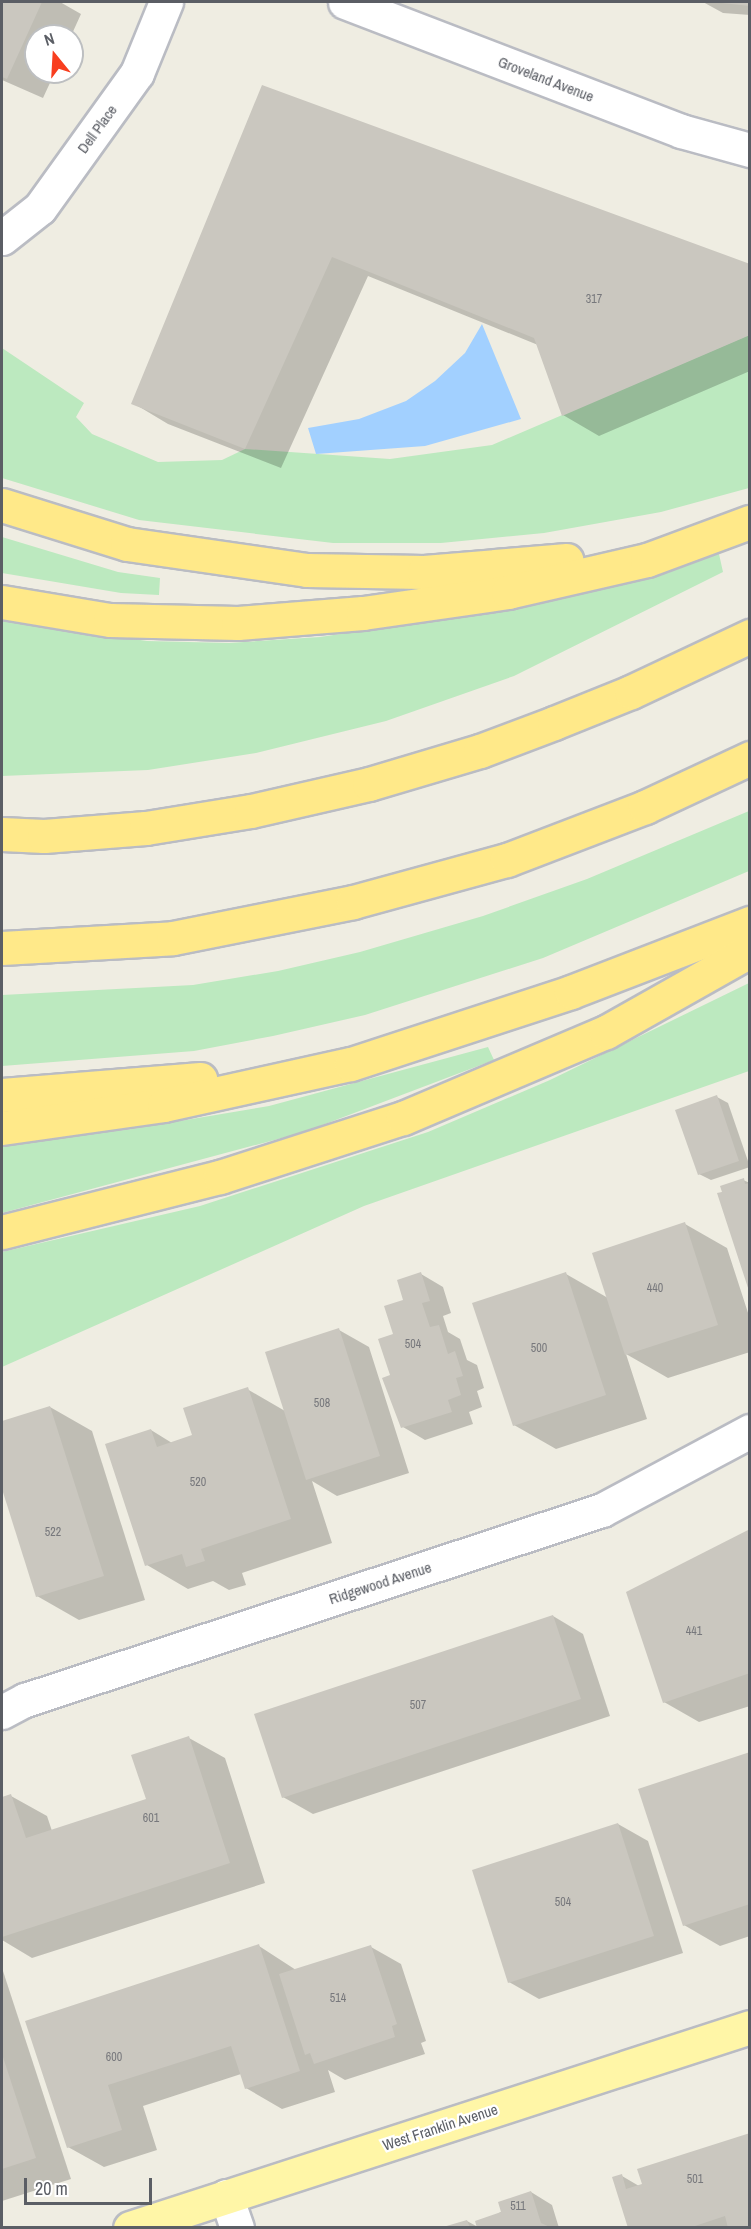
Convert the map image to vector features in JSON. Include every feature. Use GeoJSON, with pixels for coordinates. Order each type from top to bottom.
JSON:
{"type":"FeatureCollection","features":[{"type":"Feature","properties":{"kind":"highway"},"geometry":{"type":"LineString","coordinates":[[2,505],[104,538],[155,549],[275,567],[362,573],[463,571],[564,561],[641,549],[750,521]]}},
{"type":"Feature","properties":{"kind":"highway"},"geometry":{"type":"LineString","coordinates":[[2,602],[110,620],[238,623],[363,614],[508,592],[647,560],[750,521]]}},
{"type":"Feature","properties":{"kind":"highway"},"geometry":{"type":"LineString","coordinates":[[2,834],[44,836],[146,828],[251,811],[380,781],[480,751],[554,723],[642,687],[750,636]]}},
{"type":"Feature","properties":{"kind":"highway"},"geometry":{"type":"LineString","coordinates":[[2,948],[173,938],[353,902],[517,856],[645,807],[750,758]]}},
{"type":"Feature","properties":{"kind":"highway"},"geometry":{"type":"LineString","coordinates":[[2,1128],[242,1090],[351,1064],[636,969],[750,923]]}},
{"type":"Feature","properties":{"kind":"highway"},"geometry":{"type":"LineString","coordinates":[[2,1232],[257,1167],[404,1118],[606,1032],[750,951]]}},
{"type":"Feature","properties":{"kind":"highway"},"geometry":{"type":"LineString","coordinates":[[2,1095],[237,1075],[350,1056],[457,1029]]}},
{"type":"Feature","properties":{"kind":"main road","name":"West Franklin Avenue"},"geometry":{"type":"LineString","coordinates":[[130,2228],[750,2027]]}},
{"type":"Feature","properties":{"kind":"street","name":"Dell Place"},"geometry":{"type":"LineString","coordinates":[[2,238],[40,208],[137,73],[166,2]]}},
{"type":"Feature","properties":{"kind":"street","name":"Groveland Avenue"},"geometry":{"type":"LineString","coordinates":[[345,2],[681,131],[750,150]]}},
{"type":"Feature","properties":{"kind":"street","name":"Ridgewood Avenue"},"geometry":{"type":"LineString","coordinates":[[2,1712],[25,1700],[602,1510],[750,1431]]}},
{"type":"Feature","properties":{"kind":"street"},"geometry":{"type":"LineString","coordinates":[[226,2196],[237,2228]]}},
{"type":"Feature","properties":{"kind":"green space"},"geometry":{"type":"Polygon","coordinates":[[[749,335],[749,488],[661,512],[544,533],[441,543],[333,543],[139,520],[2,478],[2,348],[84,403],[76,417],[92,434],[158,462],[222,460],[245,449],[390,459],[492,445],[749,335]]]}},
{"type":"Feature","properties":{"kind":"green space"},"geometry":{"type":"Polygon","coordinates":[[[2,537],[118,572],[160,578],[159,595],[121,593],[2,573],[2,537]]]}},
{"type":"Feature","properties":{"kind":"green space"},"geometry":{"type":"Polygon","coordinates":[[[719,554],[723,572],[514,676],[386,721],[256,753],[148,770],[2,776],[2,620],[147,641],[229,643],[320,637],[454,617],[719,554]]]}},
{"type":"Feature","properties":{"kind":"green space"},"geometry":{"type":"Polygon","coordinates":[[[749,811],[749,871],[543,958],[365,1015],[273,1036],[194,1051],[2,1066],[2,995],[193,985],[278,971],[360,952],[483,916],[587,879],[749,811]]]}},
{"type":"Feature","properties":{"kind":"green space"},"geometry":{"type":"Polygon","coordinates":[[[749,983],[749,1071],[364,1206],[2,1367],[2,1252],[200,1206],[428,1132],[550,1080],[749,983]]]}},
{"type":"Feature","properties":{"kind":"green space"},"geometry":{"type":"Polygon","coordinates":[[[488,1047],[494,1060],[304,1132],[2,1213],[2,1145],[132,1129],[269,1106],[488,1047]]]}},
{"type":"Feature","properties":{"kind":"water"},"geometry":{"type":"Polygon","coordinates":[[[482,324],[521,419],[425,446],[316,454],[308,428],[359,419],[406,401],[435,381],[465,353],[482,324]]]}},
{"type":"Feature","properties":{"kind":"building"},"geometry":{"type":"Polygon","coordinates":[[[2,2],[42,2],[32,24],[24,24],[24,42],[7,79],[2,77],[2,2]]]}},
{"type":"Feature","properties":{"kind":"building"},"geometry":{"type":"Polygon","coordinates":[[[750,2],[750,6],[722,3],[750,2]]]}},
{"type":"Feature","properties":{"kind":"building"},"geometry":{"type":"Polygon","coordinates":[[[262,85],[750,264],[750,335],[562,416],[534,338],[332,257],[245,449],[131,404],[262,85]]]}},
{"type":"Feature","properties":{"kind":"building"},"geometry":{"type":"Polygon","coordinates":[[[717,1095],[739,1161],[698,1175],[675,1110],[717,1095]]]}},
{"type":"Feature","properties":{"kind":"building"},"geometry":{"type":"Polygon","coordinates":[[[744,1178],[745,1184],[750,1183],[749,1291],[717,1193],[722,1192],[720,1186],[744,1178]]]}},
{"type":"Feature","properties":{"kind":"building"},"geometry":{"type":"Polygon","coordinates":[[[685,1222],[718,1325],[625,1355],[592,1253],[685,1222]]]}},
{"type":"Feature","properties":{"kind":"building"},"geometry":{"type":"Polygon","coordinates":[[[421,1272],[430,1301],[422,1303],[430,1327],[439,1325],[448,1354],[455,1351],[463,1376],[456,1378],[461,1395],[448,1400],[452,1412],[401,1428],[382,1378],[390,1375],[378,1339],[393,1334],[384,1306],[403,1300],[397,1280],[421,1272]]]}},
{"type":"Feature","properties":{"kind":"building"},"geometry":{"type":"Polygon","coordinates":[[[566,1272],[606,1395],[513,1426],[472,1303],[566,1272]]]}},
{"type":"Feature","properties":{"kind":"building"},"geometry":{"type":"Polygon","coordinates":[[[339,1328],[380,1456],[306,1480],[265,1352],[339,1328]]]}},
{"type":"Feature","properties":{"kind":"building"},"geometry":{"type":"Polygon","coordinates":[[[248,1387],[291,1519],[201,1549],[205,1561],[186,1567],[182,1554],[145,1566],[105,1444],[151,1429],[157,1447],[192,1435],[183,1408],[248,1387]]]}},
{"type":"Feature","properties":{"kind":"building"},"geometry":{"type":"Polygon","coordinates":[[[50,1406],[104,1576],[36,1597],[2,1489],[2,1421],[50,1406]]]}},
{"type":"Feature","properties":{"kind":"building"},"geometry":{"type":"Polygon","coordinates":[[[750,1529],[750,1673],[663,1703],[626,1592],[750,1529]]]}},
{"type":"Feature","properties":{"kind":"building"},"geometry":{"type":"Polygon","coordinates":[[[553,1615],[581,1699],[282,1798],[254,1714],[553,1615]]]}},
{"type":"Feature","properties":{"kind":"building"},"geometry":{"type":"Polygon","coordinates":[[[189,1736],[230,1863],[2,1937],[2,1797],[11,1794],[26,1838],[146,1799],[131,1755],[189,1736]]]}},
{"type":"Feature","properties":{"kind":"building"},"geometry":{"type":"Polygon","coordinates":[[[750,1752],[750,1904],[683,1926],[638,1789],[750,1752]]]}},
{"type":"Feature","properties":{"kind":"building"},"geometry":{"type":"Polygon","coordinates":[[[618,1823],[654,1936],[508,1983],[472,1870],[618,1823]]]}},
{"type":"Feature","properties":{"kind":"building"},"geometry":{"type":"Polygon","coordinates":[[[259,1944],[300,2071],[245,2089],[231,2046],[108,2085],[122,2130],[67,2148],[25,2021],[259,1944]]]}},
{"type":"Feature","properties":{"kind":"building"},"geometry":{"type":"Polygon","coordinates":[[[371,1945],[397,2024],[392,2026],[395,2037],[314,2064],[310,2053],[305,2055],[279,1974],[371,1945]]]}},
{"type":"Feature","properties":{"kind":"building"},"geometry":{"type":"Polygon","coordinates":[[[2,2054],[36,2158],[2,2169],[2,2054]]]}},
{"type":"Feature","properties":{"kind":"building"},"geometry":{"type":"Polygon","coordinates":[[[750,2133],[750,2228],[728,2228],[725,2216],[689,2228],[628,2228],[612,2177],[622,2174],[626,2189],[642,2184],[637,2169],[750,2133]]]}},
{"type":"Feature","properties":{"kind":"building"},"geometry":{"type":"Polygon","coordinates":[[[531,2191],[541,2223],[552,2228],[477,2228],[475,2221],[501,2212],[498,2202],[531,2191]]]}},
{"type":"Feature","properties":{"kind":"building"},"geometry":{"type":"Polygon","coordinates":[[[467,2220],[470,2228],[443,2228],[443,2227],[467,2220]]]}}]}
